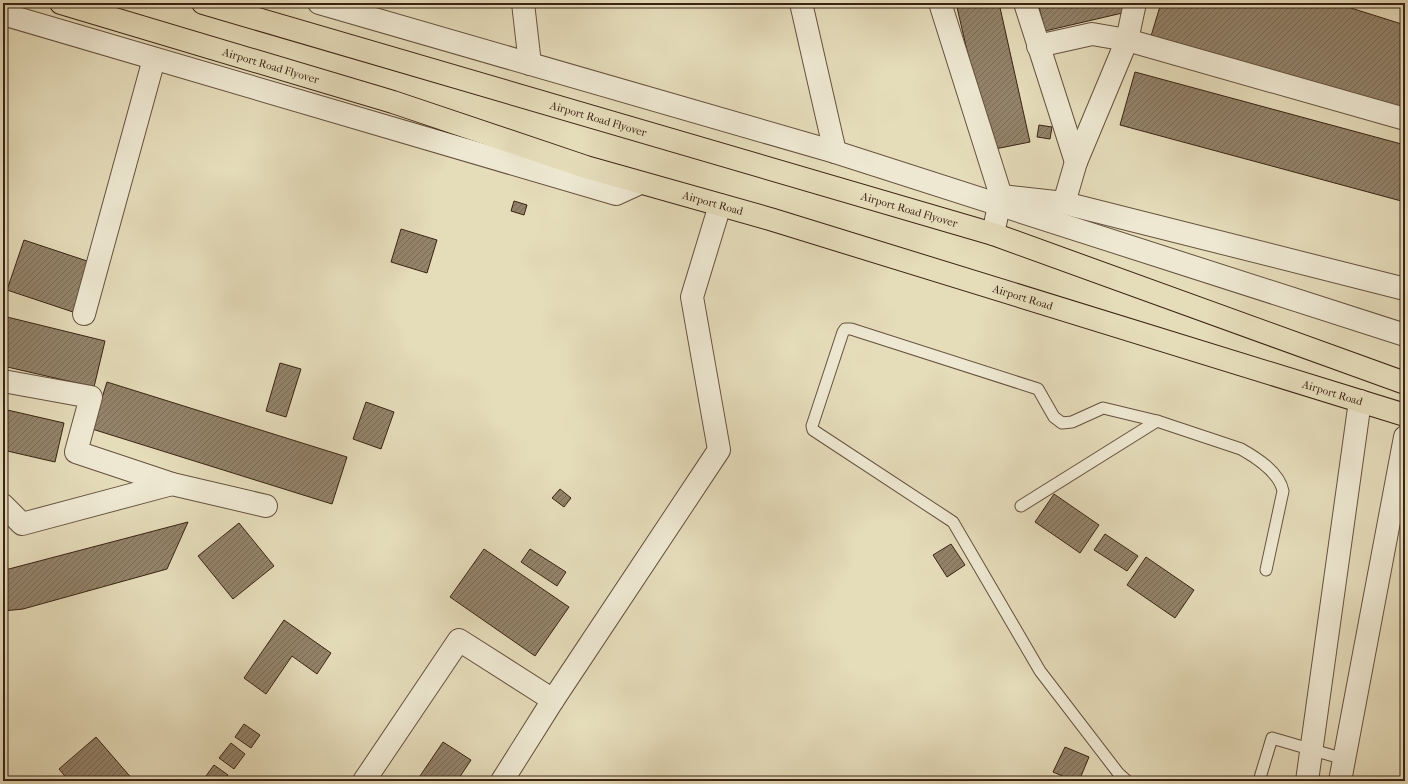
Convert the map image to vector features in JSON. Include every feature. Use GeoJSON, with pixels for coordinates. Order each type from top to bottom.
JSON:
{"type":"FeatureCollection","features":[{"type":"Feature","properties":{"kind":"main road","name":"Airport Road Flyover"},"geometry":{"type":"LineString","coordinates":[[61,3],[393,102],[586,167],[640,183]]}},
{"type":"Feature","properties":{"kind":"main road","name":"Airport Road Flyover"},"geometry":{"type":"LineString","coordinates":[[203,3],[993,234],[1405,383]]}},
{"type":"Feature","properties":{"kind":"main road","name":"Airport Road"},"geometry":{"type":"LineString","coordinates":[[640,183],[720,205],[1405,415]]}},
{"type":"Feature","properties":{"kind":"street"},"geometry":{"type":"LineString","coordinates":[[319,3],[1001,200],[1405,335]]}},
{"type":"Feature","properties":{"kind":"street"},"geometry":{"type":"LineString","coordinates":[[524,3],[530,64]]}},
{"type":"Feature","properties":{"kind":"street"},"geometry":{"type":"LineString","coordinates":[[801,3],[835,152]]}},
{"type":"Feature","properties":{"kind":"street"},"geometry":{"type":"LineString","coordinates":[[940,3],[1001,200],[993,234]]}},
{"type":"Feature","properties":{"kind":"street"},"geometry":{"type":"LineString","coordinates":[[1025,3],[1076,162]]}},
{"type":"Feature","properties":{"kind":"street"},"geometry":{"type":"LineString","coordinates":[[1064,203],[1076,162],[1127,40],[1135,3]]}},
{"type":"Feature","properties":{"kind":"street"},"geometry":{"type":"LineString","coordinates":[[3,14],[616,194],[640,183]]}},
{"type":"Feature","properties":{"kind":"street"},"geometry":{"type":"LineString","coordinates":[[1038,46],[1092,34],[1127,40],[1405,119]]}},
{"type":"Feature","properties":{"kind":"street"},"geometry":{"type":"LineString","coordinates":[[84,314],[154,59]]}},
{"type":"Feature","properties":{"kind":"street"},"geometry":{"type":"LineString","coordinates":[[1001,200],[1064,203],[1405,289]]}},
{"type":"Feature","properties":{"kind":"street"},"geometry":{"type":"LineString","coordinates":[[502,781],[553,700],[719,450],[692,297],[720,205]]}},
{"type":"Feature","properties":{"kind":"street"},"geometry":{"type":"LineString","coordinates":[[3,381],[91,397],[76,452],[172,484],[266,506]]}},
{"type":"Feature","properties":{"kind":"street"},"geometry":{"type":"LineString","coordinates":[[1307,781],[1360,401]]}},
{"type":"Feature","properties":{"kind":"street"},"geometry":{"type":"LineString","coordinates":[[1340,781],[1405,437]]}},
{"type":"Feature","properties":{"kind":"street"},"geometry":{"type":"LineString","coordinates":[[3,505],[22,524],[172,484]]}},
{"type":"Feature","properties":{"kind":"street"},"geometry":{"type":"LineString","coordinates":[[364,781],[459,640],[553,700]]}},
{"type":"Feature","properties":{"kind":"lane"},"geometry":{"type":"LineString","coordinates":[[1127,781],[1119,774],[1040,671],[953,522],[814,432],[812,426],[843,332],[848,328],[1038,389],[1051,412],[1057,420],[1062,423],[1072,422],[1102,408],[1157,421],[1241,449],[1276,475],[1282,485],[1282,498],[1266,570]]}},
{"type":"Feature","properties":{"kind":"lane"},"geometry":{"type":"LineString","coordinates":[[1021,506],[1157,421]]}},
{"type":"Feature","properties":{"kind":"lane"},"geometry":{"type":"LineString","coordinates":[[1259,781],[1272,738],[1344,760]]}},
{"type":"Feature","properties":{"kind":"building"},"geometry":{"type":"Polygon","coordinates":[[[956,3],[999,3],[1030,142],[990,150],[956,3]]]}},
{"type":"Feature","properties":{"kind":"building"},"geometry":{"type":"Polygon","coordinates":[[[1038,3],[1130,3],[1131,11],[1045,31],[1038,3]]]}},
{"type":"Feature","properties":{"kind":"building"},"geometry":{"type":"Polygon","coordinates":[[[1161,3],[1335,3],[1405,25],[1405,114],[1151,36],[1161,3]]]}},
{"type":"Feature","properties":{"kind":"building"},"geometry":{"type":"Polygon","coordinates":[[[1135,72],[1405,145],[1405,202],[1120,125],[1135,72]]]}},
{"type":"Feature","properties":{"kind":"building"},"geometry":{"type":"Polygon","coordinates":[[[1039,125],[1052,127],[1050,139],[1037,137],[1039,125]]]}},
{"type":"Feature","properties":{"kind":"building"},"geometry":{"type":"Polygon","coordinates":[[[514,201],[527,205],[524,215],[511,211],[514,201]]]}},
{"type":"Feature","properties":{"kind":"building"},"geometry":{"type":"Polygon","coordinates":[[[401,229],[437,240],[427,273],[391,262],[401,229]]]}},
{"type":"Feature","properties":{"kind":"building"},"geometry":{"type":"Polygon","coordinates":[[[24,240],[93,263],[76,313],[7,290],[24,240]]]}},
{"type":"Feature","properties":{"kind":"building"},"geometry":{"type":"Polygon","coordinates":[[[3,316],[105,341],[94,387],[3,366],[3,316]]]}},
{"type":"Feature","properties":{"kind":"building"},"geometry":{"type":"Polygon","coordinates":[[[280,363],[301,369],[286,417],[266,411],[280,363]]]}},
{"type":"Feature","properties":{"kind":"building"},"geometry":{"type":"Polygon","coordinates":[[[107,382],[347,457],[332,504],[92,429],[107,382]]]}},
{"type":"Feature","properties":{"kind":"building"},"geometry":{"type":"Polygon","coordinates":[[[366,402],[394,412],[381,449],[353,439],[366,402]]]}},
{"type":"Feature","properties":{"kind":"building"},"geometry":{"type":"Polygon","coordinates":[[[3,409],[64,423],[55,462],[3,450],[3,409]]]}},
{"type":"Feature","properties":{"kind":"building"},"geometry":{"type":"Polygon","coordinates":[[[560,489],[571,498],[564,507],[552,498],[560,489]]]}},
{"type":"Feature","properties":{"kind":"building"},"geometry":{"type":"Polygon","coordinates":[[[1054,494],[1099,525],[1080,553],[1035,522],[1054,494]]]}},
{"type":"Feature","properties":{"kind":"building"},"geometry":{"type":"Polygon","coordinates":[[[188,522],[167,569],[23,609],[3,611],[3,568],[5,570],[188,522]]]}},
{"type":"Feature","properties":{"kind":"building"},"geometry":{"type":"Polygon","coordinates":[[[239,523],[274,566],[233,599],[198,556],[239,523]]]}},
{"type":"Feature","properties":{"kind":"building"},"geometry":{"type":"Polygon","coordinates":[[[1105,534],[1138,556],[1127,571],[1094,550],[1105,534]]]}},
{"type":"Feature","properties":{"kind":"building"},"geometry":{"type":"Polygon","coordinates":[[[951,544],[965,565],[947,577],[933,555],[951,544]]]}},
{"type":"Feature","properties":{"kind":"building"},"geometry":{"type":"Polygon","coordinates":[[[484,549],[569,607],[535,656],[450,597],[484,549]]]}},
{"type":"Feature","properties":{"kind":"building"},"geometry":{"type":"Polygon","coordinates":[[[530,549],[566,572],[557,586],[521,562],[530,549]]]}},
{"type":"Feature","properties":{"kind":"building"},"geometry":{"type":"Polygon","coordinates":[[[1146,557],[1194,590],[1175,618],[1127,585],[1146,557]]]}},
{"type":"Feature","properties":{"kind":"building"},"geometry":{"type":"Polygon","coordinates":[[[284,620],[331,653],[317,674],[292,656],[266,694],[244,678],[284,620]]]}},
{"type":"Feature","properties":{"kind":"building"},"geometry":{"type":"Polygon","coordinates":[[[244,724],[260,735],[251,748],[235,737],[244,724]]]}},
{"type":"Feature","properties":{"kind":"building"},"geometry":{"type":"Polygon","coordinates":[[[96,737],[134,781],[69,781],[59,769],[96,737]]]}},
{"type":"Feature","properties":{"kind":"building"},"geometry":{"type":"Polygon","coordinates":[[[443,742],[471,760],[457,781],[421,781],[418,779],[443,742]]]}},
{"type":"Feature","properties":{"kind":"building"},"geometry":{"type":"Polygon","coordinates":[[[231,743],[245,754],[234,769],[219,758],[231,743]]]}},
{"type":"Feature","properties":{"kind":"building"},"geometry":{"type":"Polygon","coordinates":[[[1065,747],[1089,757],[1079,781],[1074,781],[1053,772],[1065,747]]]}},
{"type":"Feature","properties":{"kind":"building"},"geometry":{"type":"Polygon","coordinates":[[[214,765],[228,775],[223,781],[203,780],[214,765]]]}}]}
